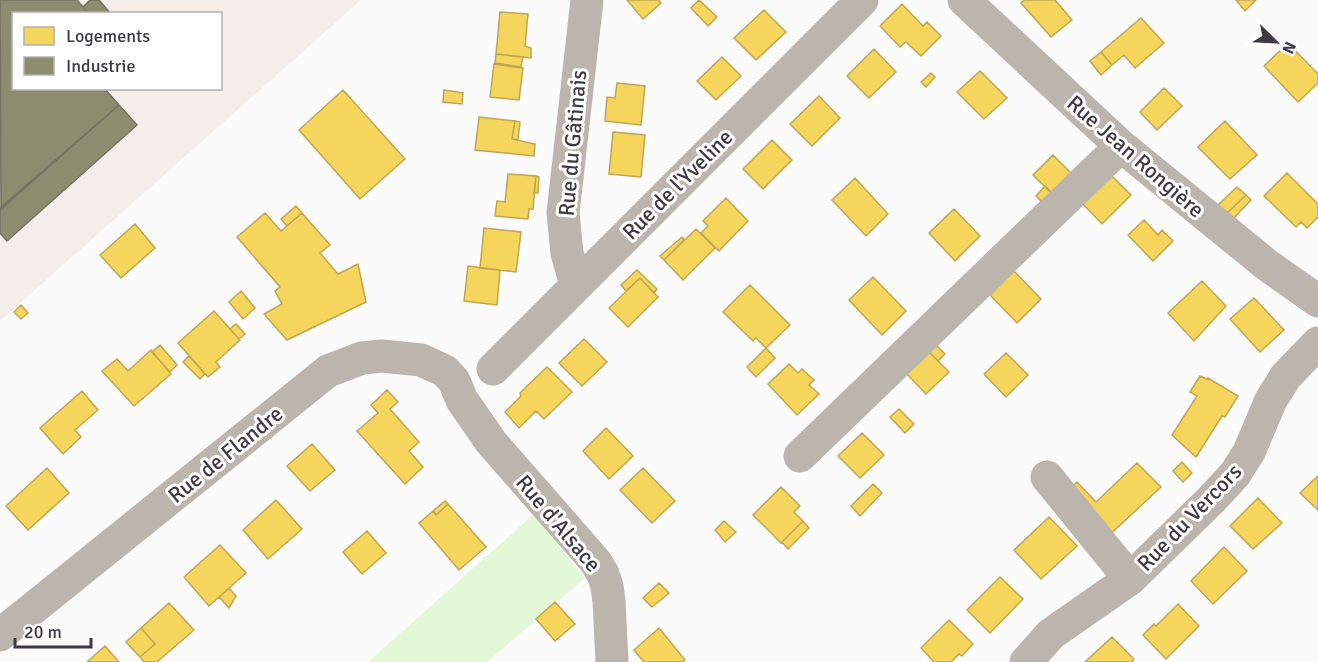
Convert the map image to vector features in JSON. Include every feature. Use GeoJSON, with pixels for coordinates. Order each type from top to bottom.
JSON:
{"type":"FeatureCollection","features":[{"type":"Feature","properties":{"kind":"street","name":"Rue du Gâtinais"},"geometry":{"type":"LineString","coordinates":[[576,285],[567,253],[563,213],[587,0]]}},
{"type":"Feature","properties":{"kind":"street","name":"Rue de l'Yveline"},"geometry":{"type":"LineString","coordinates":[[493,369],[862,0]]}},
{"type":"Feature","properties":{"kind":"street","name":"Rue Jean Rongière"},"geometry":{"type":"LineString","coordinates":[[964,0],[1121,146],[1267,266],[1318,301]]}},
{"type":"Feature","properties":{"kind":"street"},"geometry":{"type":"LineString","coordinates":[[800,456],[1121,146]]}},
{"type":"Feature","properties":{"kind":"street","name":"Rue du Vercors"},"geometry":{"type":"LineString","coordinates":[[1026,662],[1051,634],[1130,579],[1235,474],[1249,452],[1276,392],[1286,376],[1318,343]]}},
{"type":"Feature","properties":{"kind":"street","name":"Rue de Flandre"},"geometry":{"type":"LineString","coordinates":[[0,635],[328,371],[362,358],[382,356],[421,360],[445,371],[454,381],[462,400]]}},
{"type":"Feature","properties":{"kind":"street","name":"Rue d'Alsace"},"geometry":{"type":"LineString","coordinates":[[462,400],[491,442],[595,561],[603,574],[608,586],[612,662]]}},
{"type":"Feature","properties":{"kind":"street"},"geometry":{"type":"LineString","coordinates":[[1047,477],[1130,579]]}},
{"type":"Feature","properties":{"kind":"shaded area"},"geometry":{"type":"Polygon","coordinates":[[[0,0],[361,0],[0,321],[0,0]]]}},
{"type":"Feature","properties":{"kind":"green space"},"geometry":{"type":"Polygon","coordinates":[[[533,515],[585,578],[487,662],[368,662],[533,515]]]}},
{"type":"Feature","properties":{"kind":"building: Logements"},"geometry":{"type":"Polygon","coordinates":[[[627,0],[659,0],[661,3],[643,19],[627,0]]]}},
{"type":"Feature","properties":{"kind":"building: Logements"},"geometry":{"type":"Polygon","coordinates":[[[699,0],[717,17],[708,26],[691,8],[699,0]]]}},
{"type":"Feature","properties":{"kind":"building: Logements"},"geometry":{"type":"Polygon","coordinates":[[[1024,0],[1055,0],[1072,20],[1051,37],[1021,3],[1024,0]]]}},
{"type":"Feature","properties":{"kind":"building: Logements"},"geometry":{"type":"Polygon","coordinates":[[[1236,0],[1256,0],[1245,11],[1236,0]]]}},
{"type":"Feature","properties":{"kind":"building: Logements"},"geometry":{"type":"Polygon","coordinates":[[[902,4],[923,26],[927,22],[941,36],[921,56],[906,42],[900,47],[880,26],[902,4]]]}},
{"type":"Feature","properties":{"kind":"building: Logements"},"geometry":{"type":"Polygon","coordinates":[[[764,10],[786,32],[756,60],[734,38],[764,10]]]}},
{"type":"Feature","properties":{"kind":"building: Logements"},"geometry":{"type":"Polygon","coordinates":[[[500,12],[528,14],[525,46],[531,48],[531,58],[496,54],[500,12]]]}},
{"type":"Feature","properties":{"kind":"building: Logements"},"geometry":{"type":"Polygon","coordinates":[[[1141,18],[1164,43],[1135,68],[1124,55],[1112,65],[1101,52],[1141,18]]]}},
{"type":"Feature","properties":{"kind":"building: Logements"},"geometry":{"type":"Polygon","coordinates":[[[1288,43],[1318,74],[1318,83],[1298,102],[1264,66],[1288,43]]]}},
{"type":"Feature","properties":{"kind":"building: Logements"},"geometry":{"type":"Polygon","coordinates":[[[874,49],[896,72],[869,98],[847,76],[874,49]]]}},
{"type":"Feature","properties":{"kind":"building: Logements"},"geometry":{"type":"Polygon","coordinates":[[[1101,52],[1112,65],[1101,75],[1090,61],[1101,52]]]}},
{"type":"Feature","properties":{"kind":"building: Logements"},"geometry":{"type":"Polygon","coordinates":[[[496,54],[523,57],[521,67],[495,63],[496,54]]]}},
{"type":"Feature","properties":{"kind":"building: Logements"},"geometry":{"type":"Polygon","coordinates":[[[722,57],[741,76],[716,100],[697,81],[722,57]]]}},
{"type":"Feature","properties":{"kind":"building: Logements"},"geometry":{"type":"Polygon","coordinates":[[[494,64],[523,68],[519,100],[490,97],[494,64]]]}},
{"type":"Feature","properties":{"kind":"building: Logements"},"geometry":{"type":"Polygon","coordinates":[[[980,71],[1007,98],[984,119],[957,92],[980,71]]]}},
{"type":"Feature","properties":{"kind":"building: Logements"},"geometry":{"type":"Polygon","coordinates":[[[931,73],[935,77],[926,87],[921,82],[931,73]]]}},
{"type":"Feature","properties":{"kind":"building: Logements"},"geometry":{"type":"Polygon","coordinates":[[[617,83],[645,86],[641,125],[605,121],[607,97],[615,98],[617,83]]]}},
{"type":"Feature","properties":{"kind":"building: Logements"},"geometry":{"type":"Polygon","coordinates":[[[1164,88],[1182,106],[1157,130],[1140,112],[1164,88]]]}},
{"type":"Feature","properties":{"kind":"building: Logements"},"geometry":{"type":"Polygon","coordinates":[[[343,90],[405,159],[360,199],[299,130],[343,90]]]}},
{"type":"Feature","properties":{"kind":"building: Logements"},"geometry":{"type":"Polygon","coordinates":[[[444,90],[463,93],[462,104],[443,102],[444,90]]]}},
{"type":"Feature","properties":{"kind":"building: Logements"},"geometry":{"type":"Polygon","coordinates":[[[819,96],[840,118],[812,146],[790,124],[819,96]]]}},
{"type":"Feature","properties":{"kind":"building: Logements"},"geometry":{"type":"Polygon","coordinates":[[[479,117],[515,121],[512,139],[535,144],[534,156],[475,150],[479,117]]]}},
{"type":"Feature","properties":{"kind":"building: Logements"},"geometry":{"type":"Polygon","coordinates":[[[515,121],[520,122],[518,140],[512,139],[515,121]]]}},
{"type":"Feature","properties":{"kind":"building: Logements"},"geometry":{"type":"Polygon","coordinates":[[[1225,121],[1257,155],[1230,179],[1198,147],[1225,121]]]}},
{"type":"Feature","properties":{"kind":"building: Logements"},"geometry":{"type":"Polygon","coordinates":[[[613,132],[645,135],[641,177],[609,174],[613,132]]]}},
{"type":"Feature","properties":{"kind":"building: Logements"},"geometry":{"type":"Polygon","coordinates":[[[772,140],[792,160],[763,189],[743,169],[772,140]]]}},
{"type":"Feature","properties":{"kind":"building: Logements"},"geometry":{"type":"Polygon","coordinates":[[[1053,155],[1073,175],[1053,195],[1033,175],[1053,155]]]}},
{"type":"Feature","properties":{"kind":"building: Logements"},"geometry":{"type":"Polygon","coordinates":[[[1109,173],[1131,195],[1102,224],[1080,201],[1109,173]]]}},
{"type":"Feature","properties":{"kind":"building: Logements"},"geometry":{"type":"Polygon","coordinates":[[[1287,173],[1318,204],[1318,217],[1307,228],[1301,222],[1296,227],[1264,196],[1287,173]]]}},
{"type":"Feature","properties":{"kind":"building: Logements"},"geometry":{"type":"Polygon","coordinates":[[[508,174],[536,176],[533,209],[529,209],[528,219],[495,216],[497,201],[505,202],[508,174]]]}},
{"type":"Feature","properties":{"kind":"building: Logements"},"geometry":{"type":"Polygon","coordinates":[[[536,176],[539,177],[538,193],[534,193],[536,176]]]}},
{"type":"Feature","properties":{"kind":"building: Logements"},"geometry":{"type":"Polygon","coordinates":[[[855,178],[888,214],[866,236],[832,200],[855,178]]]}},
{"type":"Feature","properties":{"kind":"building: Logements"},"geometry":{"type":"Polygon","coordinates":[[[1045,186],[1057,198],[1041,201],[1036,196],[1045,186]]]}},
{"type":"Feature","properties":{"kind":"building: Logements"},"geometry":{"type":"Polygon","coordinates":[[[1237,187],[1246,195],[1226,214],[1217,206],[1237,187]]]}},
{"type":"Feature","properties":{"kind":"building: Logements"},"geometry":{"type":"Polygon","coordinates":[[[1246,195],[1251,200],[1232,220],[1226,214],[1246,195]]]}},
{"type":"Feature","properties":{"kind":"building: Logements"},"geometry":{"type":"Polygon","coordinates":[[[726,198],[748,221],[719,251],[701,233],[708,226],[703,221],[726,198]]]}},
{"type":"Feature","properties":{"kind":"building: Logements"},"geometry":{"type":"Polygon","coordinates":[[[296,206],[302,213],[287,226],[281,219],[296,206]]]}},
{"type":"Feature","properties":{"kind":"building: Logements"},"geometry":{"type":"Polygon","coordinates":[[[954,209],[980,236],[955,261],[929,233],[954,209]]]}},
{"type":"Feature","properties":{"kind":"building: Logements"},"geometry":{"type":"Polygon","coordinates":[[[265,213],[281,231],[302,213],[330,245],[320,253],[338,274],[358,264],[366,302],[287,340],[264,314],[282,304],[275,291],[280,287],[237,237],[265,213]]]}},
{"type":"Feature","properties":{"kind":"building: Logements"},"geometry":{"type":"Polygon","coordinates":[[[1144,220],[1158,235],[1162,230],[1173,241],[1153,261],[1128,235],[1144,220]]]}},
{"type":"Feature","properties":{"kind":"building: Logements"},"geometry":{"type":"Polygon","coordinates":[[[135,224],[155,248],[121,278],[100,255],[135,224]]]}},
{"type":"Feature","properties":{"kind":"building: Logements"},"geometry":{"type":"Polygon","coordinates":[[[484,228],[521,232],[516,272],[480,268],[484,228]]]}},
{"type":"Feature","properties":{"kind":"building: Logements"},"geometry":{"type":"Polygon","coordinates":[[[696,229],[715,248],[683,280],[664,260],[696,229]]]}},
{"type":"Feature","properties":{"kind":"building: Logements"},"geometry":{"type":"Polygon","coordinates":[[[682,237],[684,240],[664,260],[660,256],[682,237]]]}},
{"type":"Feature","properties":{"kind":"building: Logements"},"geometry":{"type":"Polygon","coordinates":[[[468,266],[500,270],[497,305],[464,301],[468,266]]]}},
{"type":"Feature","properties":{"kind":"building: Logements"},"geometry":{"type":"Polygon","coordinates":[[[637,270],[657,289],[654,293],[640,278],[626,291],[621,285],[637,270]]]}},
{"type":"Feature","properties":{"kind":"building: Logements"},"geometry":{"type":"Polygon","coordinates":[[[1014,271],[1041,299],[1017,323],[990,295],[1014,271]]]}},
{"type":"Feature","properties":{"kind":"building: Logements"},"geometry":{"type":"Polygon","coordinates":[[[873,277],[906,311],[882,335],[849,300],[873,277]]]}},
{"type":"Feature","properties":{"kind":"building: Logements"},"geometry":{"type":"Polygon","coordinates":[[[640,278],[658,297],[628,327],[609,308],[640,278]]]}},
{"type":"Feature","properties":{"kind":"building: Logements"},"geometry":{"type":"Polygon","coordinates":[[[1202,281],[1226,306],[1194,341],[1168,313],[1202,281]]]}},
{"type":"Feature","properties":{"kind":"building: Logements"},"geometry":{"type":"Polygon","coordinates":[[[750,285],[790,325],[766,348],[756,338],[753,341],[723,312],[750,285]]]}},
{"type":"Feature","properties":{"kind":"building: Logements"},"geometry":{"type":"Polygon","coordinates":[[[241,291],[255,308],[243,319],[229,302],[241,291]]]}},
{"type":"Feature","properties":{"kind":"building: Logements"},"geometry":{"type":"Polygon","coordinates":[[[1254,298],[1284,330],[1260,352],[1230,319],[1254,298]]]}},
{"type":"Feature","properties":{"kind":"building: Logements"},"geometry":{"type":"Polygon","coordinates":[[[21,305],[28,313],[21,319],[14,312],[21,305]]]}},
{"type":"Feature","properties":{"kind":"building: Logements"},"geometry":{"type":"Polygon","coordinates":[[[214,311],[240,340],[216,362],[220,367],[208,377],[178,343],[214,311]]]}},
{"type":"Feature","properties":{"kind":"building: Logements"},"geometry":{"type":"Polygon","coordinates":[[[236,324],[245,334],[239,339],[230,329],[236,324]]]}},
{"type":"Feature","properties":{"kind":"building: Logements"},"geometry":{"type":"Polygon","coordinates":[[[584,339],[607,362],[582,386],[559,363],[584,339]]]}},
{"type":"Feature","properties":{"kind":"building: Logements"},"geometry":{"type":"Polygon","coordinates":[[[933,342],[945,354],[938,361],[926,349],[933,342]]]}},
{"type":"Feature","properties":{"kind":"building: Logements"},"geometry":{"type":"Polygon","coordinates":[[[160,345],[177,365],[170,372],[152,352],[160,345]]]}},
{"type":"Feature","properties":{"kind":"building: Logements"},"geometry":{"type":"Polygon","coordinates":[[[766,348],[775,358],[756,377],[747,367],[766,348]]]}},
{"type":"Feature","properties":{"kind":"building: Logements"},"geometry":{"type":"Polygon","coordinates":[[[926,349],[949,372],[926,394],[904,371],[926,349]]]}},
{"type":"Feature","properties":{"kind":"building: Logements"},"geometry":{"type":"Polygon","coordinates":[[[151,350],[171,374],[134,406],[102,371],[117,359],[128,371],[151,350]]]}},
{"type":"Feature","properties":{"kind":"building: Logements"},"geometry":{"type":"Polygon","coordinates":[[[1006,353],[1028,375],[1006,397],[984,374],[1006,353]]]}},
{"type":"Feature","properties":{"kind":"building: Logements"},"geometry":{"type":"Polygon","coordinates":[[[189,356],[205,374],[200,379],[183,362],[189,356]]]}},
{"type":"Feature","properties":{"kind":"building: Logements"},"geometry":{"type":"Polygon","coordinates":[[[789,364],[798,373],[802,369],[814,380],[809,385],[819,394],[797,415],[768,384],[789,364]]]}},
{"type":"Feature","properties":{"kind":"building: Logements"},"geometry":{"type":"Polygon","coordinates":[[[547,367],[572,392],[544,419],[536,411],[519,428],[505,412],[521,396],[520,393],[547,367]]]}},
{"type":"Feature","properties":{"kind":"building: Logements"},"geometry":{"type":"Polygon","coordinates":[[[1200,376],[1208,378],[1238,396],[1225,417],[1222,416],[1196,457],[1172,435],[1197,396],[1190,392],[1200,376]]]}},
{"type":"Feature","properties":{"kind":"building: Logements"},"geometry":{"type":"Polygon","coordinates":[[[387,390],[398,402],[390,409],[419,442],[409,451],[423,467],[405,484],[357,431],[378,413],[371,405],[387,390]]]}},
{"type":"Feature","properties":{"kind":"building: Logements"},"geometry":{"type":"Polygon","coordinates":[[[82,391],[98,410],[75,430],[81,437],[63,454],[40,428],[82,391]]]}},
{"type":"Feature","properties":{"kind":"building: Logements"},"geometry":{"type":"Polygon","coordinates":[[[899,409],[914,424],[905,433],[890,417],[899,409]]]}},
{"type":"Feature","properties":{"kind":"building: Logements"},"geometry":{"type":"Polygon","coordinates":[[[606,428],[633,456],[609,479],[583,451],[606,428]]]}},
{"type":"Feature","properties":{"kind":"building: Logements"},"geometry":{"type":"Polygon","coordinates":[[[862,433],[884,455],[860,478],[838,456],[862,433]]]}},
{"type":"Feature","properties":{"kind":"building: Logements"},"geometry":{"type":"Polygon","coordinates":[[[312,444],[335,470],[310,491],[287,466],[312,444]]]}},
{"type":"Feature","properties":{"kind":"building: Logements"},"geometry":{"type":"Polygon","coordinates":[[[1182,462],[1192,473],[1183,482],[1173,471],[1182,462]]]}},
{"type":"Feature","properties":{"kind":"building: Logements"},"geometry":{"type":"Polygon","coordinates":[[[1137,463],[1161,487],[1104,540],[1066,492],[1077,482],[1096,502],[1137,463]]]}},
{"type":"Feature","properties":{"kind":"building: Logements"},"geometry":{"type":"Polygon","coordinates":[[[47,468],[69,493],[28,530],[6,506],[47,468]]]}},
{"type":"Feature","properties":{"kind":"building: Logements"},"geometry":{"type":"Polygon","coordinates":[[[643,468],[675,501],[652,523],[620,490],[643,468]]]}},
{"type":"Feature","properties":{"kind":"building: Logements"},"geometry":{"type":"Polygon","coordinates":[[[1318,476],[1318,510],[1300,493],[1318,476]]]}},
{"type":"Feature","properties":{"kind":"building: Logements"},"geometry":{"type":"Polygon","coordinates":[[[873,484],[882,493],[860,516],[851,506],[873,484]]]}},
{"type":"Feature","properties":{"kind":"building: Logements"},"geometry":{"type":"Polygon","coordinates":[[[781,487],[800,506],[794,512],[803,521],[781,543],[753,515],[781,487]]]}},
{"type":"Feature","properties":{"kind":"building: Logements"},"geometry":{"type":"Polygon","coordinates":[[[1258,498],[1282,523],[1253,549],[1230,526],[1258,498]]]}},
{"type":"Feature","properties":{"kind":"building: Logements"},"geometry":{"type":"Polygon","coordinates":[[[276,500],[302,529],[268,559],[243,530],[276,500]]]}},
{"type":"Feature","properties":{"kind":"building: Logements"},"geometry":{"type":"Polygon","coordinates":[[[445,501],[448,504],[436,515],[433,511],[445,501]]]}},
{"type":"Feature","properties":{"kind":"building: Logements"},"geometry":{"type":"Polygon","coordinates":[[[448,504],[486,547],[459,570],[419,523],[433,511],[436,515],[448,504]]]}},
{"type":"Feature","properties":{"kind":"building: Logements"},"geometry":{"type":"Polygon","coordinates":[[[1049,517],[1077,546],[1041,579],[1014,550],[1049,517]]]}},
{"type":"Feature","properties":{"kind":"building: Logements"},"geometry":{"type":"Polygon","coordinates":[[[724,521],[736,532],[725,542],[715,530],[724,521]]]}},
{"type":"Feature","properties":{"kind":"building: Logements"},"geometry":{"type":"Polygon","coordinates":[[[803,521],[809,528],[788,549],[782,542],[803,521]]]}},
{"type":"Feature","properties":{"kind":"building: Logements"},"geometry":{"type":"Polygon","coordinates":[[[367,531],[386,553],[362,574],[343,552],[367,531]]]}},
{"type":"Feature","properties":{"kind":"building: Logements"},"geometry":{"type":"Polygon","coordinates":[[[220,545],[246,573],[209,606],[184,577],[220,545]]]}},
{"type":"Feature","properties":{"kind":"building: Logements"},"geometry":{"type":"Polygon","coordinates":[[[1224,547],[1247,571],[1213,604],[1191,581],[1224,547]]]}},
{"type":"Feature","properties":{"kind":"building: Logements"},"geometry":{"type":"Polygon","coordinates":[[[1000,577],[1023,599],[990,633],[967,610],[1000,577]]]}},
{"type":"Feature","properties":{"kind":"building: Logements"},"geometry":{"type":"Polygon","coordinates":[[[659,583],[669,593],[652,607],[643,598],[659,583]]]}},
{"type":"Feature","properties":{"kind":"building: Logements"},"geometry":{"type":"Polygon","coordinates":[[[229,588],[236,596],[229,608],[219,597],[229,588]]]}},
{"type":"Feature","properties":{"kind":"building: Logements"},"geometry":{"type":"Polygon","coordinates":[[[555,602],[575,624],[555,641],[536,619],[555,602]]]}},
{"type":"Feature","properties":{"kind":"building: Logements"},"geometry":{"type":"Polygon","coordinates":[[[169,603],[194,630],[157,662],[144,662],[140,657],[155,644],[141,628],[169,603]]]}},
{"type":"Feature","properties":{"kind":"building: Logements"},"geometry":{"type":"Polygon","coordinates":[[[1178,604],[1199,626],[1166,659],[1143,635],[1154,624],[1156,626],[1178,604]]]}},
{"type":"Feature","properties":{"kind":"building: Logements"},"geometry":{"type":"Polygon","coordinates":[[[949,620],[973,644],[962,656],[959,654],[951,662],[934,662],[921,648],[949,620]]]}},
{"type":"Feature","properties":{"kind":"building: Logements"},"geometry":{"type":"Polygon","coordinates":[[[141,628],[155,644],[140,657],[126,642],[141,628]]]}},
{"type":"Feature","properties":{"kind":"building: Logements"},"geometry":{"type":"Polygon","coordinates":[[[659,628],[685,660],[682,662],[644,662],[634,650],[659,628]]]}},
{"type":"Feature","properties":{"kind":"building: Logements"},"geometry":{"type":"Polygon","coordinates":[[[1112,637],[1134,659],[1132,662],[1085,662],[1112,637]]]}},
{"type":"Feature","properties":{"kind":"building: Logements"},"geometry":{"type":"Polygon","coordinates":[[[105,646],[119,662],[87,662],[105,646]]]}},
{"type":"Feature","properties":{"kind":"building: Industrie"},"geometry":{"type":"Polygon","coordinates":[[[0,0],[77,0],[87,12],[12,12],[12,90],[106,90],[119,105],[1,209],[0,0]]]}},
{"type":"Feature","properties":{"kind":"building: Industrie"},"geometry":{"type":"Polygon","coordinates":[[[90,0],[99,0],[109,12],[87,12],[83,7],[90,0]]]}},
{"type":"Feature","properties":{"kind":"building: Industrie"},"geometry":{"type":"Polygon","coordinates":[[[119,105],[137,125],[7,241],[0,233],[0,208],[119,105]]]}}]}
